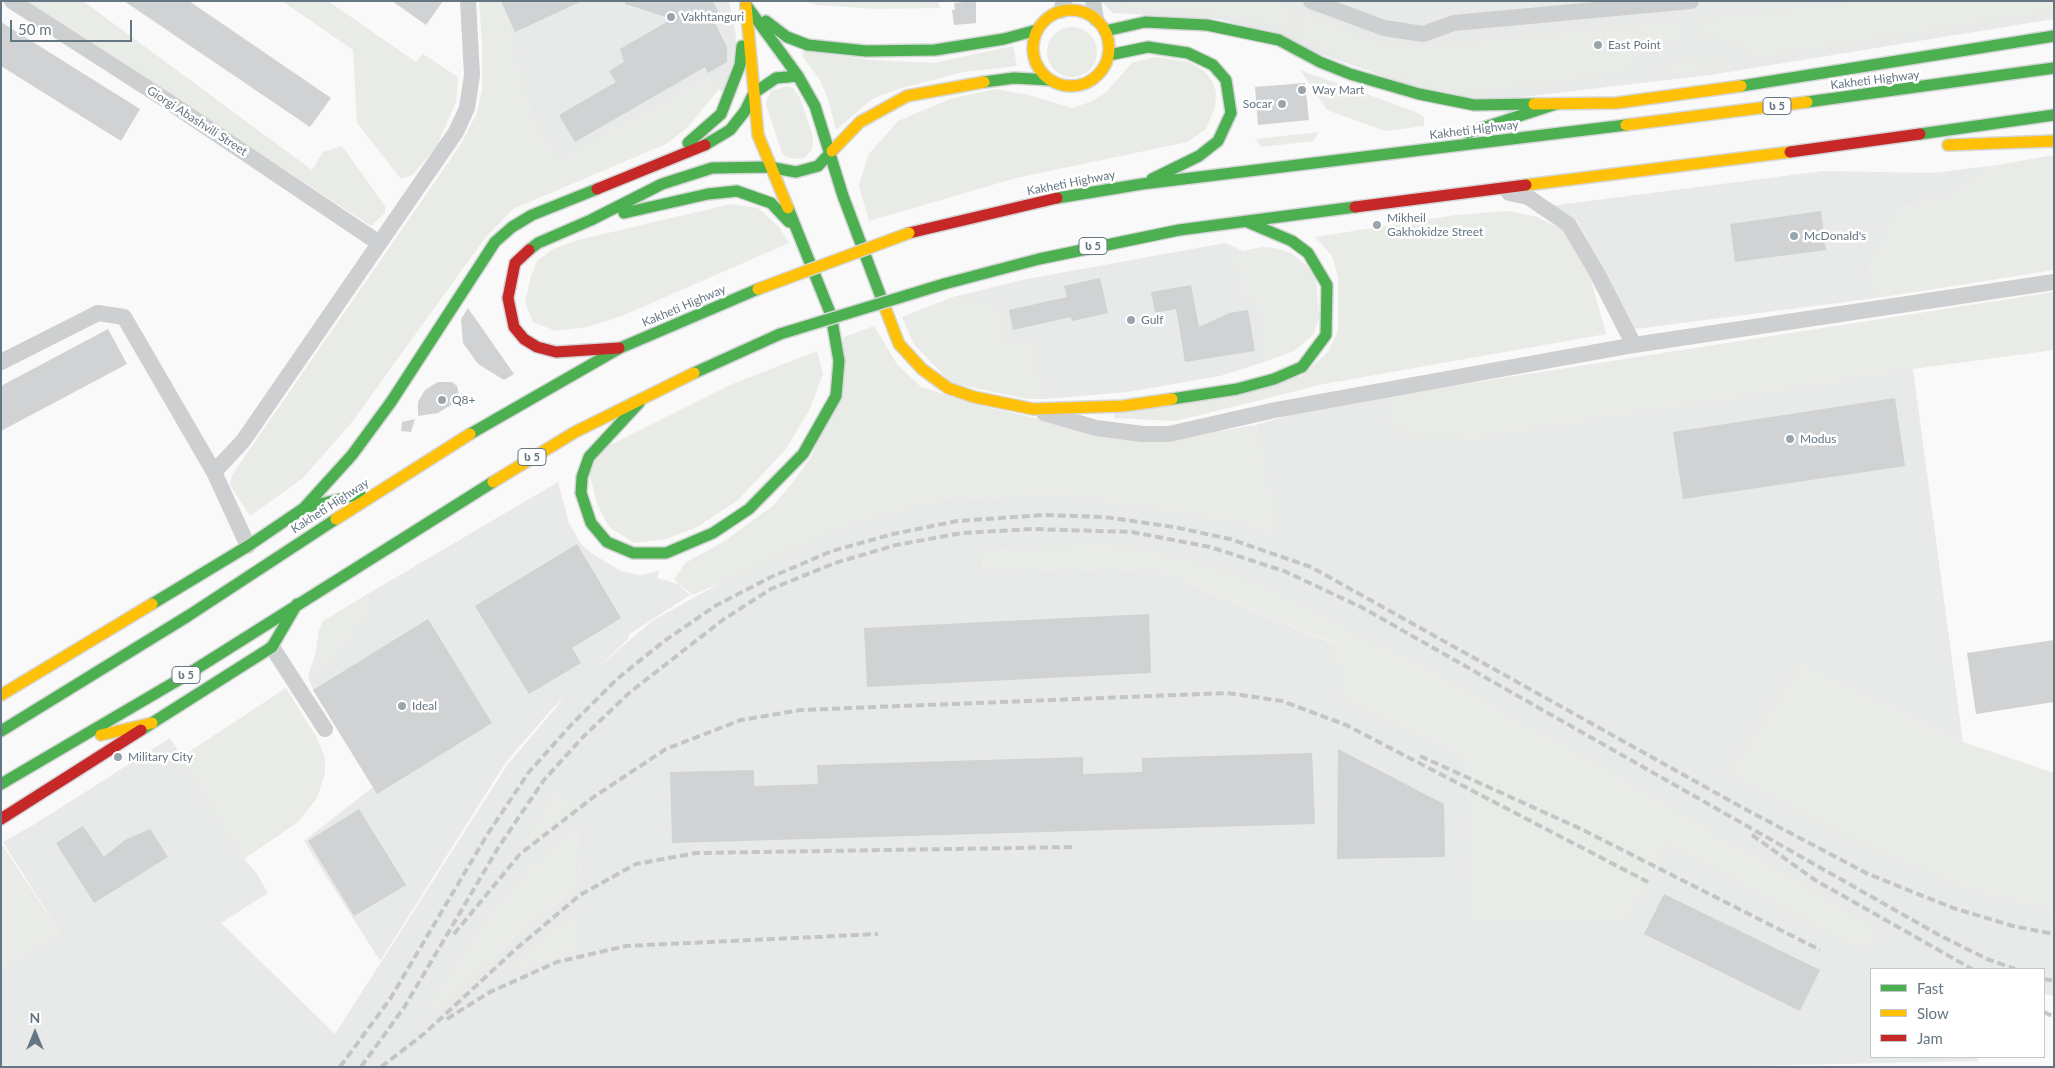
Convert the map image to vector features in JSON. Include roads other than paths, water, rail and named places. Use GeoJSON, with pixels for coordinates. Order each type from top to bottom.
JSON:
{"type":"FeatureCollection","features":[{"type":"Feature","properties":{"kind":"main road"},"geometry":{"type":"LineString","coordinates":[[745,3],[787,37],[808,45],[866,51],[935,50],[1004,39],[1037,30]]}},
{"type":"Feature","properties":{"kind":"main road"},"geometry":{"type":"LineString","coordinates":[[745,3],[798,76],[815,106],[829,153],[899,344],[922,369],[948,388],[974,397],[1033,409],[1123,406],[1197,395],[1274,380],[1302,368],[1326,335],[1328,313],[1327,285],[1321,271],[1308,253],[1292,241],[1245,222]]}},
{"type":"Feature","properties":{"kind":"main road"},"geometry":{"type":"LineString","coordinates":[[647,395],[589,457],[582,477],[581,493],[591,523],[607,542],[633,553],[666,552],[713,533],[749,509],[803,454],[836,396],[839,361],[831,314],[758,135],[745,3]]}},
{"type":"Feature","properties":{"kind":"main road"},"geometry":{"type":"LineString","coordinates":[[652,166],[689,142],[721,114],[740,65],[745,3]]}},
{"type":"Feature","properties":{"kind":"main road"},"geometry":{"type":"LineString","coordinates":[[620,348],[556,352],[538,347],[524,338],[514,327],[508,298],[511,275],[515,263],[538,243],[591,220],[662,184],[712,168],[770,167],[796,172],[818,166],[860,122],[907,96],[985,81],[1014,78],[1050,80],[1068,86],[1086,84],[1097,77],[1105,67],[1109,55],[1109,43],[1101,25],[1086,13],[1063,6],[1037,30],[1032,48],[1035,61],[1041,72],[1050,80]]}},
{"type":"Feature","properties":{"kind":"main road"},"geometry":{"type":"LineString","coordinates":[[1101,25],[1145,22],[1207,25],[1279,40],[1320,62],[1350,74],[1450,102],[1474,106],[1616,103],[1774,81],[2054,36]]}},
{"type":"Feature","properties":{"kind":"main road"},"geometry":{"type":"LineString","coordinates":[[1109,55],[1148,47],[1188,53],[1213,64],[1226,80],[1231,113],[1218,141],[1199,156],[1142,184]]}},
{"type":"Feature","properties":{"kind":"main road","name":"Kakheti Highway"},"geometry":{"type":"LineString","coordinates":[[1,731],[188,616],[381,489],[510,409],[620,348],[758,289],[909,233],[1047,200],[1142,184],[1805,103],[2054,68]]}},
{"type":"Feature","properties":{"kind":"main road"},"geometry":{"type":"LineString","coordinates":[[1,695],[248,546],[304,508],[339,471],[391,402],[495,242],[512,227],[532,215],[704,145],[730,130],[745,112],[754,93],[776,78],[798,76]]}},
{"type":"Feature","properties":{"kind":"main road"},"geometry":{"type":"LineString","coordinates":[[1411,151],[1556,104]]}},
{"type":"Feature","properties":{"kind":"main road","name":"ს 5"},"geometry":{"type":"LineString","coordinates":[[1,784],[180,679],[297,604],[407,538],[516,467],[575,432],[647,395],[780,334],[944,284],[1116,241],[1179,230],[1490,188],[1794,151],[2054,115]]}},
{"type":"Feature","properties":{"kind":"main road"},"geometry":{"type":"LineString","coordinates":[[1934,146],[2054,141]]}},
{"type":"Feature","properties":{"kind":"main road"},"geometry":{"type":"LineString","coordinates":[[1794,151],[1914,147]]}},
{"type":"Feature","properties":{"kind":"main road"},"geometry":{"type":"LineString","coordinates":[[591,220],[708,194],[736,191],[753,195],[770,203],[795,228]]}},
{"type":"Feature","properties":{"kind":"main road"},"geometry":{"type":"LineString","coordinates":[[304,508],[381,489]]}},
{"type":"Feature","properties":{"kind":"main road","name":"Kakheti Highway"},"geometry":{"type":"LineString","coordinates":[[188,616],[248,546]]}},
{"type":"Feature","properties":{"kind":"main road"},"geometry":{"type":"LineString","coordinates":[[1,819],[272,647],[297,604]]}},
{"type":"Feature","properties":{"kind":"main road"},"geometry":{"type":"LineString","coordinates":[[73,742],[152,723]]}},
{"type":"Feature","properties":{"kind":"street","name":"Giorgi Abashvili Street"},"geometry":{"type":"LineString","coordinates":[[12,1],[177,107],[380,243]]}},
{"type":"Feature","properties":{"kind":"street"},"geometry":{"type":"LineString","coordinates":[[214,472],[243,442],[456,132],[467,108],[472,75],[468,1]]}},
{"type":"Feature","properties":{"kind":"street"},"geometry":{"type":"LineString","coordinates":[[1093,1],[1101,25]]}},
{"type":"Feature","properties":{"kind":"street"},"geometry":{"type":"LineString","coordinates":[[1311,1],[1384,28],[1423,34],[1454,23],[1691,1]]}},
{"type":"Feature","properties":{"kind":"street"},"geometry":{"type":"LineString","coordinates":[[1490,188],[1528,197],[1569,225],[1598,275],[1634,345]]}},
{"type":"Feature","properties":{"kind":"street"},"geometry":{"type":"LineString","coordinates":[[1033,409],[1096,428],[1143,434],[1169,434],[1275,410],[1634,345],[2054,282]]}},
{"type":"Feature","properties":{"kind":"street"},"geometry":{"type":"LineString","coordinates":[[1,362],[98,313],[124,317],[214,472],[248,546]]}},
{"type":"Feature","properties":{"kind":"street"},"geometry":{"type":"LineString","coordinates":[[272,647],[325,729]]}},
{"type":"Feature","properties":{"kind":"railway"},"geometry":{"type":"LineString","coordinates":[[340,1067],[390,999],[487,835],[529,772],[572,724],[617,679],[663,642],[715,606],[771,577],[832,551],[893,534],[957,521],[1043,515],[1105,517],[1174,527],[1230,539],[1311,567],[1743,808],[1868,874],[1953,908],[2013,926],[2054,934]]}},
{"type":"Feature","properties":{"kind":"railway"},"geometry":{"type":"LineString","coordinates":[[361,1067],[405,1006],[498,848],[544,780],[583,737],[629,693],[724,619],[771,589],[835,563],[896,545],[962,533],[1033,529],[1132,532],[1210,547],[1284,571],[1363,608],[1939,935],[1987,959],[2012,968]]}},
{"type":"Feature","properties":{"kind":"railway"},"geometry":{"type":"LineString","coordinates":[[454,934],[520,854],[595,796],[666,749],[741,720],[801,710],[1227,693],[1282,701],[1346,725],[1648,882]]}},
{"type":"Feature","properties":{"kind":"railway"},"geometry":{"type":"LineString","coordinates":[[1420,756],[1581,829],[1820,950]]}},
{"type":"Feature","properties":{"kind":"railway"},"geometry":{"type":"LineString","coordinates":[[1752,835],[1815,880],[1970,968]]}},
{"type":"Feature","properties":{"kind":"railway"},"geometry":{"type":"LineString","coordinates":[[381,1067],[425,1033],[517,948],[580,895],[636,864],[696,853],[1075,847]]}},
{"type":"Feature","properties":{"kind":"railway"},"geometry":{"type":"LineString","coordinates":[[447,1019],[490,992],[557,962],[626,946],[878,934]]}},
{"type":"Feature","properties":{"kind":"railway"},"geometry":{"type":"LineString","coordinates":[[2045,979],[2054,981]]}},
{"type":"Feature","properties":{"kind":"railway"},"geometry":{"type":"LineString","coordinates":[[2045,1012],[2054,1017]]}},
{"type":"Feature","properties":{"kind":"place","name":"Vakhtanguri"},"geometry":{"type":"Point","coordinates":[671,17]}},
{"type":"Feature","properties":{"kind":"place","name":"East Point"},"geometry":{"type":"Point","coordinates":[1598,45]}},
{"type":"Feature","properties":{"kind":"place","name":"Way Mart"},"geometry":{"type":"Point","coordinates":[1302,90]}},
{"type":"Feature","properties":{"kind":"place","name":"Socar"},"geometry":{"type":"Point","coordinates":[1282,104]}},
{"type":"Feature","properties":{"kind":"place","name":"Mikheil Gakhokidze Street"},"geometry":{"type":"Point","coordinates":[1377,225]}},
{"type":"Feature","properties":{"kind":"place","name":"McDonald's"},"geometry":{"type":"Point","coordinates":[1794,236]}},
{"type":"Feature","properties":{"kind":"place","name":"Gulf"},"geometry":{"type":"Point","coordinates":[1131,320]}},
{"type":"Feature","properties":{"kind":"place","name":"Q8+"},"geometry":{"type":"Point","coordinates":[442,400]}},
{"type":"Feature","properties":{"kind":"place","name":"Modus"},"geometry":{"type":"Point","coordinates":[1790,439]}},
{"type":"Feature","properties":{"kind":"place","name":"Ideal"},"geometry":{"type":"Point","coordinates":[402,706]}},
{"type":"Feature","properties":{"kind":"place","name":"Military City"},"geometry":{"type":"Point","coordinates":[118,757]}}]}
